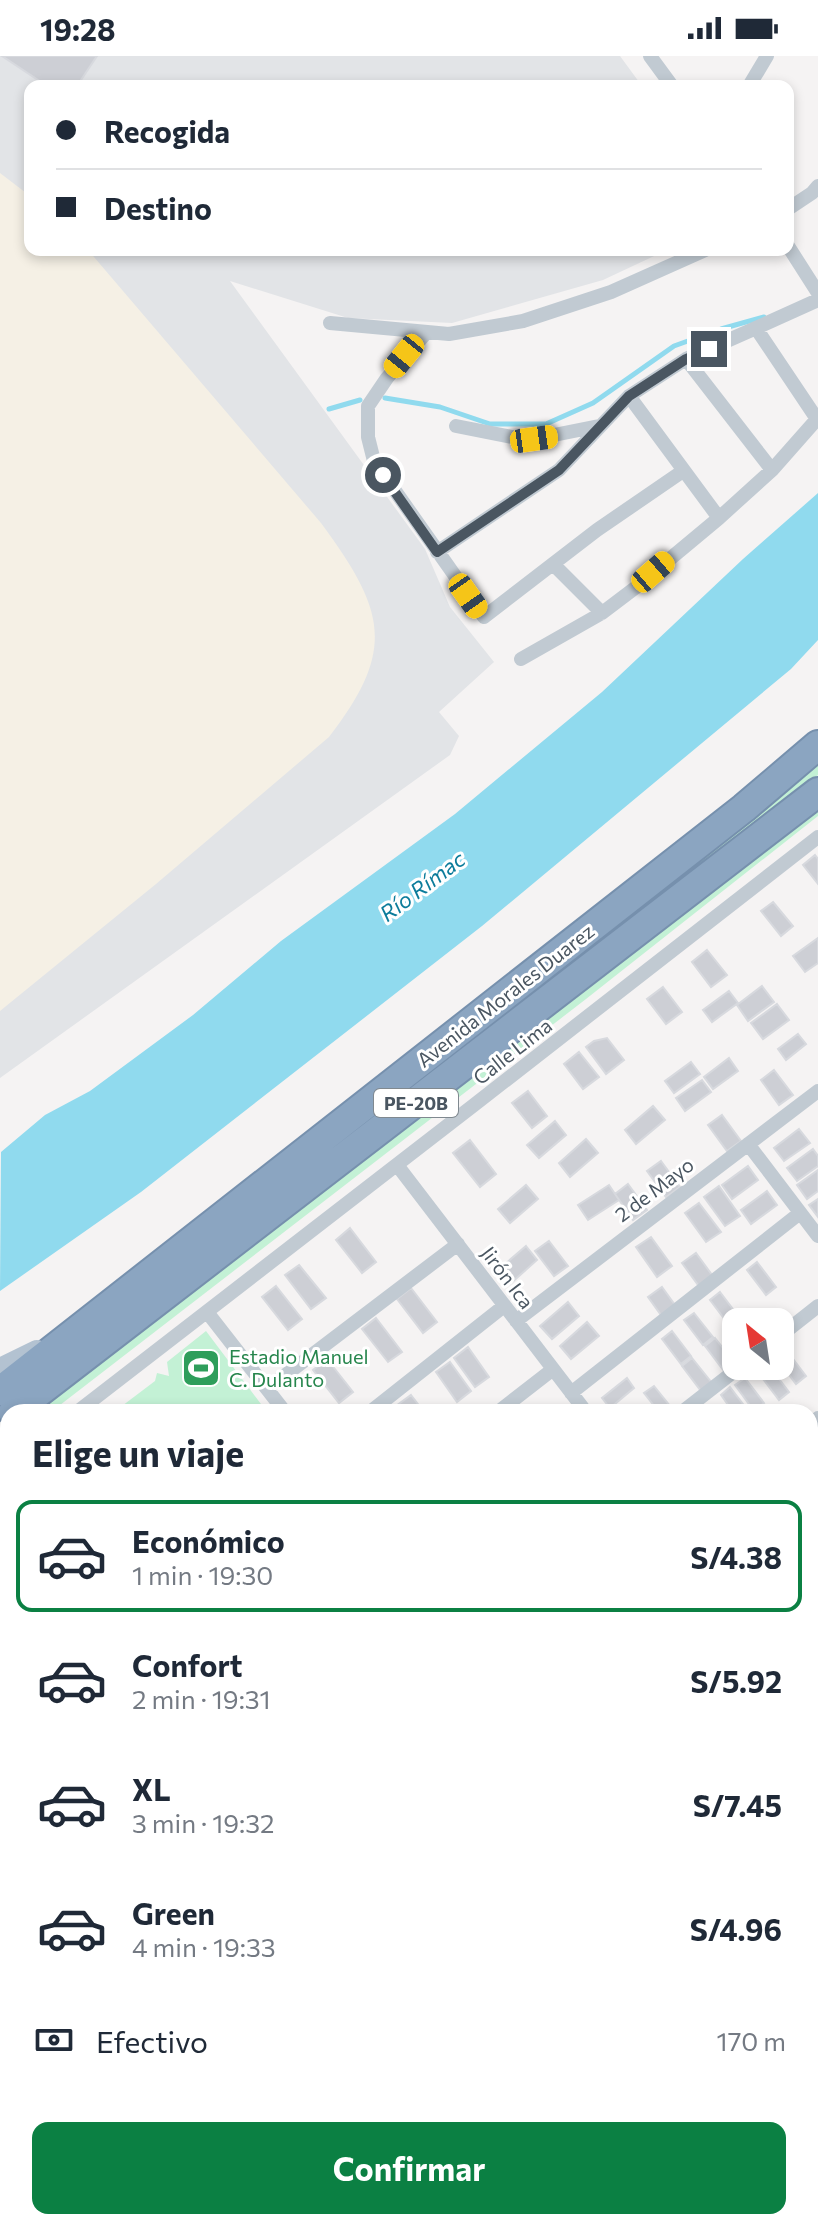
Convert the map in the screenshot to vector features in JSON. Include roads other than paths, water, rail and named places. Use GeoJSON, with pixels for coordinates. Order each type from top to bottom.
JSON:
{"type":"FeatureCollection","features":[{"type":"Feature","properties":{"kind":"highway","name":"Avenida Morales Duarez"},"geometry":{"type":"LineString","coordinates":[[0,1391],[744,808],[818,745]]}},
{"type":"Feature","properties":{"kind":"highway","name":"Avenida Morales Duarez"},"geometry":{"type":"LineString","coordinates":[[23,1404],[818,792]]}},
{"type":"Feature","properties":{"kind":"main road"},"geometry":{"type":"LineString","coordinates":[[0,1370],[68,1337]]}},
{"type":"Feature","properties":{"kind":"street"},"geometry":{"type":"LineString","coordinates":[[650,56],[668,80]]}},
{"type":"Feature","properties":{"kind":"street"},"geometry":{"type":"LineString","coordinates":[[753,80],[767,56]]}},
{"type":"Feature","properties":{"kind":"street"},"geometry":{"type":"LineString","coordinates":[[794,205],[816,191]]}},
{"type":"Feature","properties":{"kind":"street"},"geometry":{"type":"LineString","coordinates":[[794,255],[818,293]]}},
{"type":"Feature","properties":{"kind":"street"},"geometry":{"type":"LineString","coordinates":[[330,323],[449,334],[523,321],[611,292],[692,256]]}},
{"type":"Feature","properties":{"kind":"street"},"geometry":{"type":"LineString","coordinates":[[437,552],[559,470],[629,396],[686,359],[818,300]]}},
{"type":"Feature","properties":{"kind":"street"},"geometry":{"type":"LineString","coordinates":[[521,659],[602,613],[635,588],[772,470],[818,418],[756,328]]}},
{"type":"Feature","properties":{"kind":"street"},"geometry":{"type":"LineString","coordinates":[[427,332],[387,378],[368,406],[368,437],[374,461],[484,617],[608,522],[683,471]]}},
{"type":"Feature","properties":{"kind":"street"},"geometry":{"type":"LineString","coordinates":[[686,359],[772,470]]}},
{"type":"Feature","properties":{"kind":"street"},"geometry":{"type":"LineString","coordinates":[[629,396],[719,518]]}},
{"type":"Feature","properties":{"kind":"street"},"geometry":{"type":"LineString","coordinates":[[456,426],[534,439],[599,425]]}},
{"type":"Feature","properties":{"kind":"street"},"geometry":{"type":"LineString","coordinates":[[553,564],[602,613]]}},
{"type":"Feature","properties":{"kind":"street","name":"Calle Lima"},"geometry":{"type":"LineString","coordinates":[[87,1404],[818,837]]}},
{"type":"Feature","properties":{"kind":"street","name":"2 de Mayo"},"geometry":{"type":"LineString","coordinates":[[516,1321],[818,1091]]}},
{"type":"Feature","properties":{"kind":"street"},"geometry":{"type":"LineString","coordinates":[[748,1144],[818,1236]]}},
{"type":"Feature","properties":{"kind":"street","name":"Jirón Ica"},"geometry":{"type":"LineString","coordinates":[[397,1165],[580,1404]]}},
{"type":"Feature","properties":{"kind":"street"},"geometry":{"type":"LineString","coordinates":[[571,1393],[800,1213]]}},
{"type":"Feature","properties":{"kind":"street"},"geometry":{"type":"LineString","coordinates":[[267,1389],[458,1244]]}},
{"type":"Feature","properties":{"kind":"street"},"geometry":{"type":"LineString","coordinates":[[380,1404],[504,1306]]}},
{"type":"Feature","properties":{"kind":"street"},"geometry":{"type":"LineString","coordinates":[[794,1325],[818,1306]]}},
{"type":"Feature","properties":{"kind":"street"},"geometry":{"type":"LineString","coordinates":[[207,1312],[279,1404]]}},
{"type":"Feature","properties":{"kind":"street"},"geometry":{"type":"LineString","coordinates":[[508,1404],[552,1370]]}},
{"type":"Feature","properties":{"kind":"street"},"geometry":{"type":"LineString","coordinates":[[692,1404],[723,1380]]}},
{"type":"Feature","properties":{"kind":"water","name":"Río Rímac"},"geometry":{"type":"Polygon","coordinates":[[[818,493],[818,640],[791,669],[482,926],[141,1192],[0,1291],[1,1152],[45,1115],[90,1091],[193,1015],[281,941],[455,814],[602,692],[818,493]]]}},
{"type":"Feature","properties":{"kind":"waterway"},"geometry":{"type":"LineString","coordinates":[[385,398],[440,407],[490,424],[546,424],[593,403],[674,346],[764,317]]}},
{"type":"Feature","properties":{"kind":"waterway"},"geometry":{"type":"LineString","coordinates":[[329,409],[360,400]]}},
{"type":"Feature","properties":{"kind":"place","name":"Estadio Manuel C. Dulanto"},"geometry":{"type":"Point","coordinates":[201,1368]}}]}
